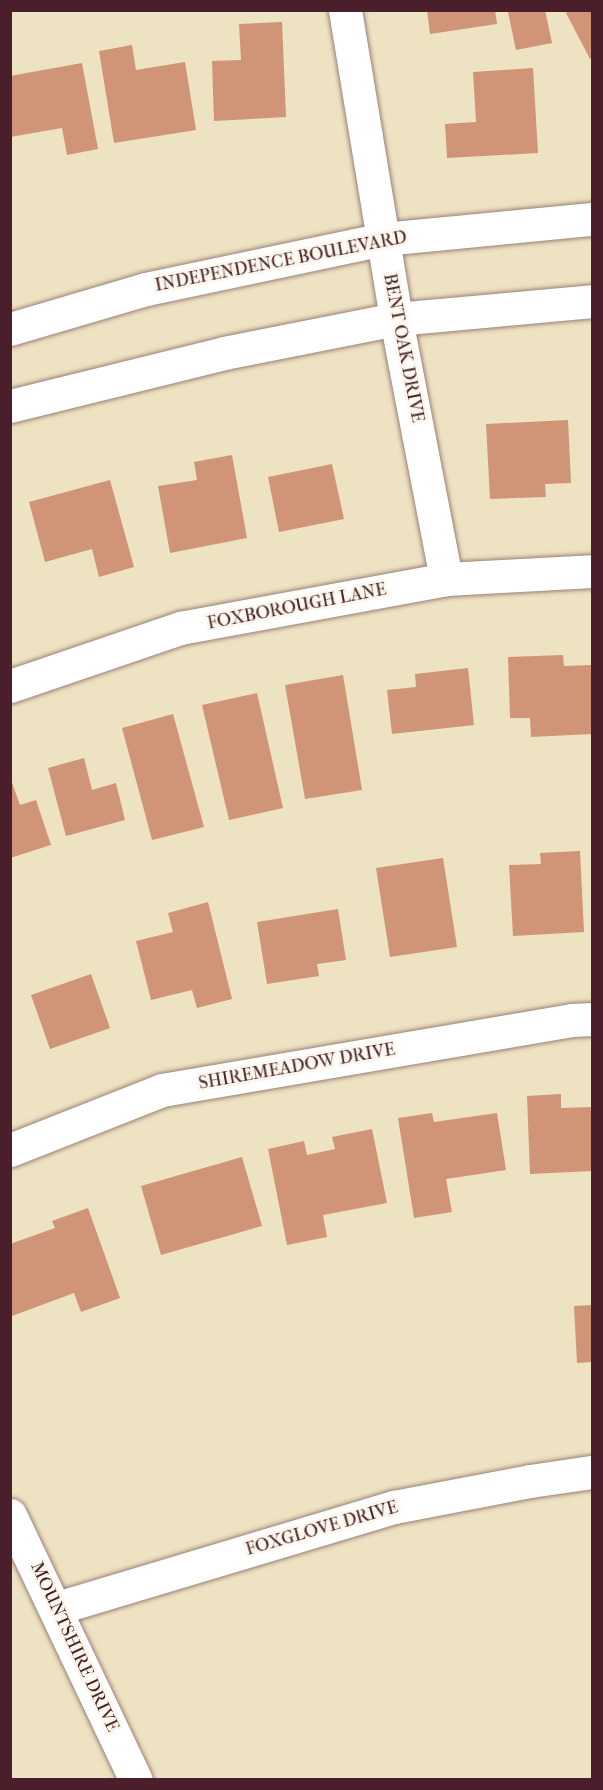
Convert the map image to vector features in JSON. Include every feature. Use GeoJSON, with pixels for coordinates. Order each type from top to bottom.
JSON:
{"type":"FeatureCollection","features":[{"type":"Feature","properties":{"kind":"street","name":"BENT OAK DRIVE"},"geometry":{"type":"LineString","coordinates":[[345,10],[396,319],[446,579]]}},
{"type":"Feature","properties":{"kind":"street","name":"INDEPENDENCE BOULEVARD"},"geometry":{"type":"LineString","coordinates":[[10,328],[146,289],[383,239],[592,219]]}},
{"type":"Feature","properties":{"kind":"street"},"geometry":{"type":"LineString","coordinates":[[10,406],[224,353],[396,319],[592,301]]}},
{"type":"Feature","properties":{"kind":"street","name":"FOXBOROUGH LANE"},"geometry":{"type":"LineString","coordinates":[[10,686],[180,628],[446,579],[592,571]]}},
{"type":"Feature","properties":{"kind":"street","name":"SHIREMEADOW DRIVE"},"geometry":{"type":"LineString","coordinates":[[10,1150],[162,1090],[572,1020],[592,1019]]}},
{"type":"Feature","properties":{"kind":"street","name":"FOXGLOVE DRIVE"},"geometry":{"type":"LineString","coordinates":[[57,1608],[394,1507],[530,1481],[592,1472]]}},
{"type":"Feature","properties":{"kind":"street","name":"MOUNTSHIRE DRIVE"},"geometry":{"type":"LineString","coordinates":[[10,1515],[57,1608],[136,1779]]}},
{"type":"Feature","properties":{"kind":"building"},"geometry":{"type":"Polygon","coordinates":[[[427,10],[495,10],[497,24],[430,34],[427,10]]]}},
{"type":"Feature","properties":{"kind":"building"},"geometry":{"type":"Polygon","coordinates":[[[545,10],[552,43],[516,50],[508,12],[545,10]]]}},
{"type":"Feature","properties":{"kind":"building"},"geometry":{"type":"Polygon","coordinates":[[[571,10],[592,10],[592,57],[590,59],[566,13],[571,10]]]}},
{"type":"Feature","properties":{"kind":"building"},"geometry":{"type":"Polygon","coordinates":[[[282,22],[286,117],[214,121],[212,61],[241,60],[239,24],[282,22]]]}},
{"type":"Feature","properties":{"kind":"building"},"geometry":{"type":"Polygon","coordinates":[[[132,45],[136,70],[185,62],[196,130],[114,143],[99,51],[132,45]]]}},
{"type":"Feature","properties":{"kind":"building"},"geometry":{"type":"Polygon","coordinates":[[[82,63],[98,149],[67,155],[62,128],[10,137],[10,76],[82,63]]]}},
{"type":"Feature","properties":{"kind":"building"},"geometry":{"type":"Polygon","coordinates":[[[533,68],[538,153],[447,158],[445,124],[476,122],[473,72],[533,68]]]}},
{"type":"Feature","properties":{"kind":"building"},"geometry":{"type":"Polygon","coordinates":[[[568,420],[571,483],[545,484],[546,497],[490,499],[486,424],[568,420]]]}},
{"type":"Feature","properties":{"kind":"building"},"geometry":{"type":"Polygon","coordinates":[[[232,455],[247,538],[170,553],[158,486],[197,480],[194,462],[232,455]]]}},
{"type":"Feature","properties":{"kind":"building"},"geometry":{"type":"Polygon","coordinates":[[[332,464],[344,519],[279,532],[268,477],[332,464]]]}},
{"type":"Feature","properties":{"kind":"building"},"geometry":{"type":"Polygon","coordinates":[[[110,480],[134,567],[99,577],[92,549],[45,562],[29,502],[110,480]]]}},
{"type":"Feature","properties":{"kind":"building"},"geometry":{"type":"Polygon","coordinates":[[[563,655],[564,666],[592,665],[592,734],[531,737],[530,718],[510,718],[508,657],[563,655]]]}},
{"type":"Feature","properties":{"kind":"building"},"geometry":{"type":"Polygon","coordinates":[[[468,668],[474,725],[392,734],[387,690],[416,687],[415,674],[468,668]]]}},
{"type":"Feature","properties":{"kind":"building"},"geometry":{"type":"Polygon","coordinates":[[[343,675],[362,790],[305,799],[285,685],[343,675]]]}},
{"type":"Feature","properties":{"kind":"building"},"geometry":{"type":"Polygon","coordinates":[[[257,693],[283,808],[229,820],[202,705],[257,693]]]}},
{"type":"Feature","properties":{"kind":"building"},"geometry":{"type":"Polygon","coordinates":[[[173,714],[204,827],[152,840],[122,728],[173,714]]]}},
{"type":"Feature","properties":{"kind":"building"},"geometry":{"type":"Polygon","coordinates":[[[84,758],[92,790],[116,783],[125,820],[66,836],[48,768],[84,758]]]}},
{"type":"Feature","properties":{"kind":"building"},"geometry":{"type":"Polygon","coordinates":[[[10,777],[20,805],[36,800],[51,845],[10,858],[10,777]]]}},
{"type":"Feature","properties":{"kind":"building"},"geometry":{"type":"Polygon","coordinates":[[[580,851],[584,932],[513,936],[509,865],[541,864],[540,853],[580,851]]]}},
{"type":"Feature","properties":{"kind":"building"},"geometry":{"type":"Polygon","coordinates":[[[443,858],[457,947],[390,957],[376,868],[443,858]]]}},
{"type":"Feature","properties":{"kind":"building"},"geometry":{"type":"Polygon","coordinates":[[[208,902],[232,999],[197,1008],[192,990],[151,1000],[136,941],[173,932],[168,913],[208,902]]]}},
{"type":"Feature","properties":{"kind":"building"},"geometry":{"type":"Polygon","coordinates":[[[338,909],[346,960],[317,964],[319,976],[267,984],[257,922],[338,909]]]}},
{"type":"Feature","properties":{"kind":"building"},"geometry":{"type":"Polygon","coordinates":[[[91,974],[110,1028],[50,1049],[31,995],[91,974]]]}},
{"type":"Feature","properties":{"kind":"building"},"geometry":{"type":"Polygon","coordinates":[[[561,1094],[561,1108],[592,1107],[592,1171],[530,1174],[527,1096],[561,1094]]]}},
{"type":"Feature","properties":{"kind":"building"},"geometry":{"type":"Polygon","coordinates":[[[432,1113],[434,1122],[497,1113],[506,1170],[446,1179],[452,1212],[414,1218],[398,1118],[432,1113]]]}},
{"type":"Feature","properties":{"kind":"building"},"geometry":{"type":"Polygon","coordinates":[[[372,1129],[387,1203],[323,1215],[327,1237],[287,1245],[268,1149],[304,1141],[307,1155],[335,1149],[332,1137],[372,1129]]]}},
{"type":"Feature","properties":{"kind":"building"},"geometry":{"type":"Polygon","coordinates":[[[242,1157],[262,1226],[161,1255],[141,1186],[242,1157]]]}},
{"type":"Feature","properties":{"kind":"building"},"geometry":{"type":"Polygon","coordinates":[[[88,1208],[120,1298],[81,1312],[74,1293],[12,1316],[10,1244],[55,1228],[52,1221],[88,1208]]]}},
{"type":"Feature","properties":{"kind":"building"},"geometry":{"type":"Polygon","coordinates":[[[592,1305],[592,1362],[577,1363],[574,1306],[592,1305]]]}}]}
